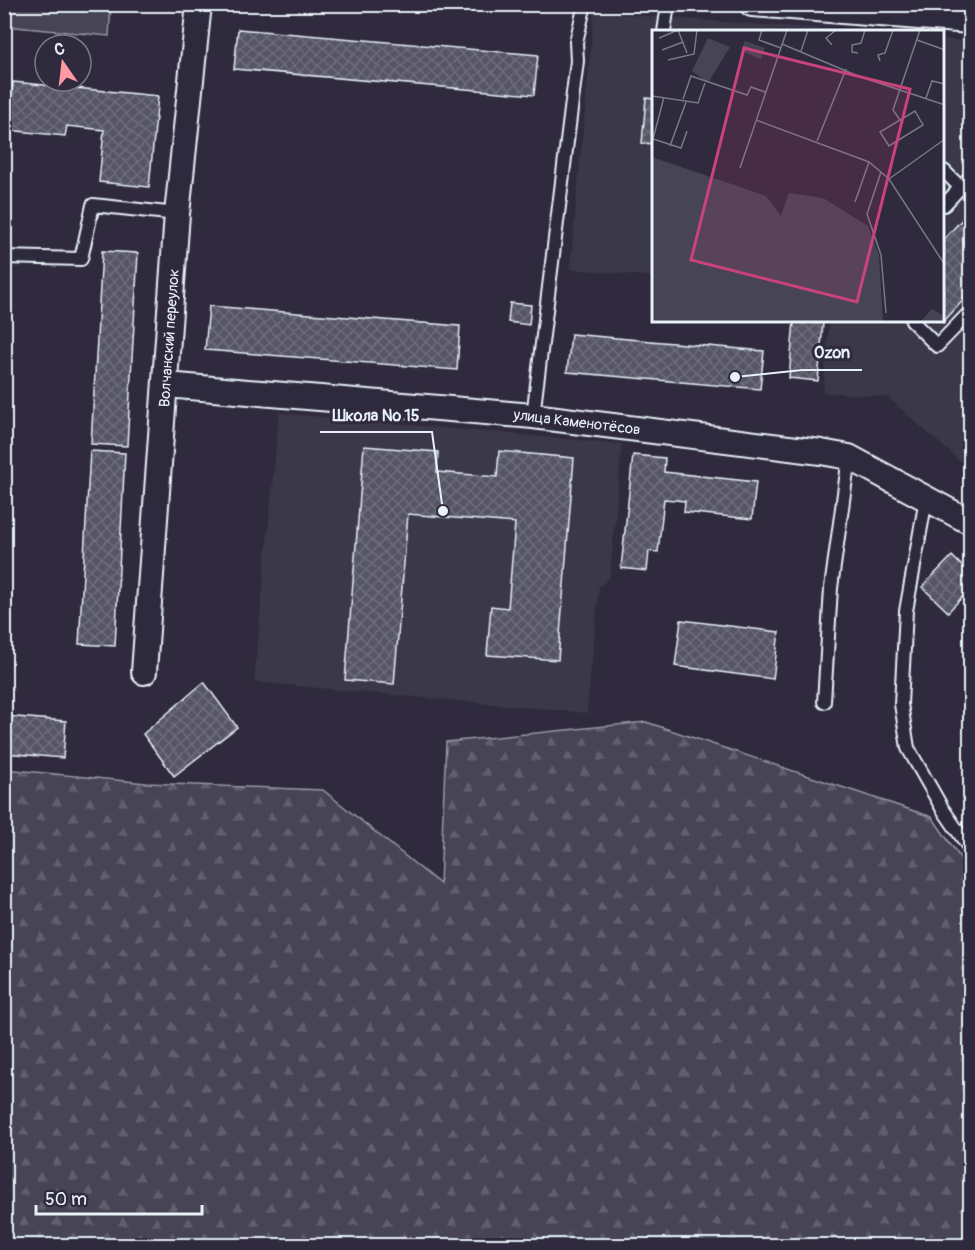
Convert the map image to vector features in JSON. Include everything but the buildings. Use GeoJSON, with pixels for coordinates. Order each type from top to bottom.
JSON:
{"type":"FeatureCollection","features":[{"type":"Feature","properties":{"kind":"street","name":"Волчанский переулок"},"geometry":{"type":"LineString","coordinates":[[144,672],[177,214],[198,4]]}},
{"type":"Feature","properties":{"kind":"street"},"geometry":{"type":"LineString","coordinates":[[752,4],[970,21]]}},
{"type":"Feature","properties":{"kind":"street","name":"улица Каменотёсов"},"geometry":{"type":"LineString","coordinates":[[166,385],[533,416],[849,457],[970,522]]}},
{"type":"Feature","properties":{"kind":"lane"},"geometry":{"type":"LineString","coordinates":[[533,416],[550,296],[577,61],[576,42],[585,4]]}},
{"type":"Feature","properties":{"kind":"lane"},"geometry":{"type":"LineString","coordinates":[[664,30],[668,4]]}},
{"type":"Feature","properties":{"kind":"lane"},"geometry":{"type":"LineString","coordinates":[[945,172],[960,188]]}},
{"type":"Feature","properties":{"kind":"lane"},"geometry":{"type":"LineString","coordinates":[[945,204],[970,177]]}},
{"type":"Feature","properties":{"kind":"lane"},"geometry":{"type":"LineString","coordinates":[[4,257],[81,259],[93,205],[177,214]]}},
{"type":"Feature","properties":{"kind":"lane"},"geometry":{"type":"LineString","coordinates":[[913,322],[937,346],[970,312]]}},
{"type":"Feature","properties":{"kind":"lane"},"geometry":{"type":"LineString","coordinates":[[824,702],[831,588],[849,457]]}},
{"type":"Feature","properties":{"kind":"lane"},"geometry":{"type":"LineString","coordinates":[[926,499],[906,611],[901,704],[908,748],[942,808],[970,849]]}},
{"type":"Feature","properties":{"kind":"shaded area"},"geometry":{"type":"Polygon","coordinates":[[[594,12],[836,30],[652,30],[652,277],[570,269],[594,12]]]}},
{"type":"Feature","properties":{"kind":"shaded area"},"geometry":{"type":"Polygon","coordinates":[[[945,39],[970,41],[970,470],[887,397],[823,392],[829,322],[945,322],[945,39]]]}},
{"type":"Feature","properties":{"kind":"shaded area"},"geometry":{"type":"Polygon","coordinates":[[[279,413],[622,444],[610,577],[599,587],[587,713],[254,682],[279,413]]]}},
{"type":"Feature","properties":{"kind":"green space"},"geometry":{"type":"Polygon","coordinates":[[[4,5],[111,5],[109,36],[5,26],[4,5]]]}},
{"type":"Feature","properties":{"kind":"green space"},"geometry":{"type":"Polygon","coordinates":[[[646,722],[932,817],[970,872],[970,1245],[5,1245],[5,769],[146,783],[323,790],[440,884],[446,742],[646,722]]]}},
{"type":"Feature","properties":{"kind":"place","name":"Ozon"},"geometry":{"type":"Point","coordinates":[735,377]}},
{"type":"Feature","properties":{"kind":"place","name":"Школа № 15"},"geometry":{"type":"Point","coordinates":[443,511]}}]}
